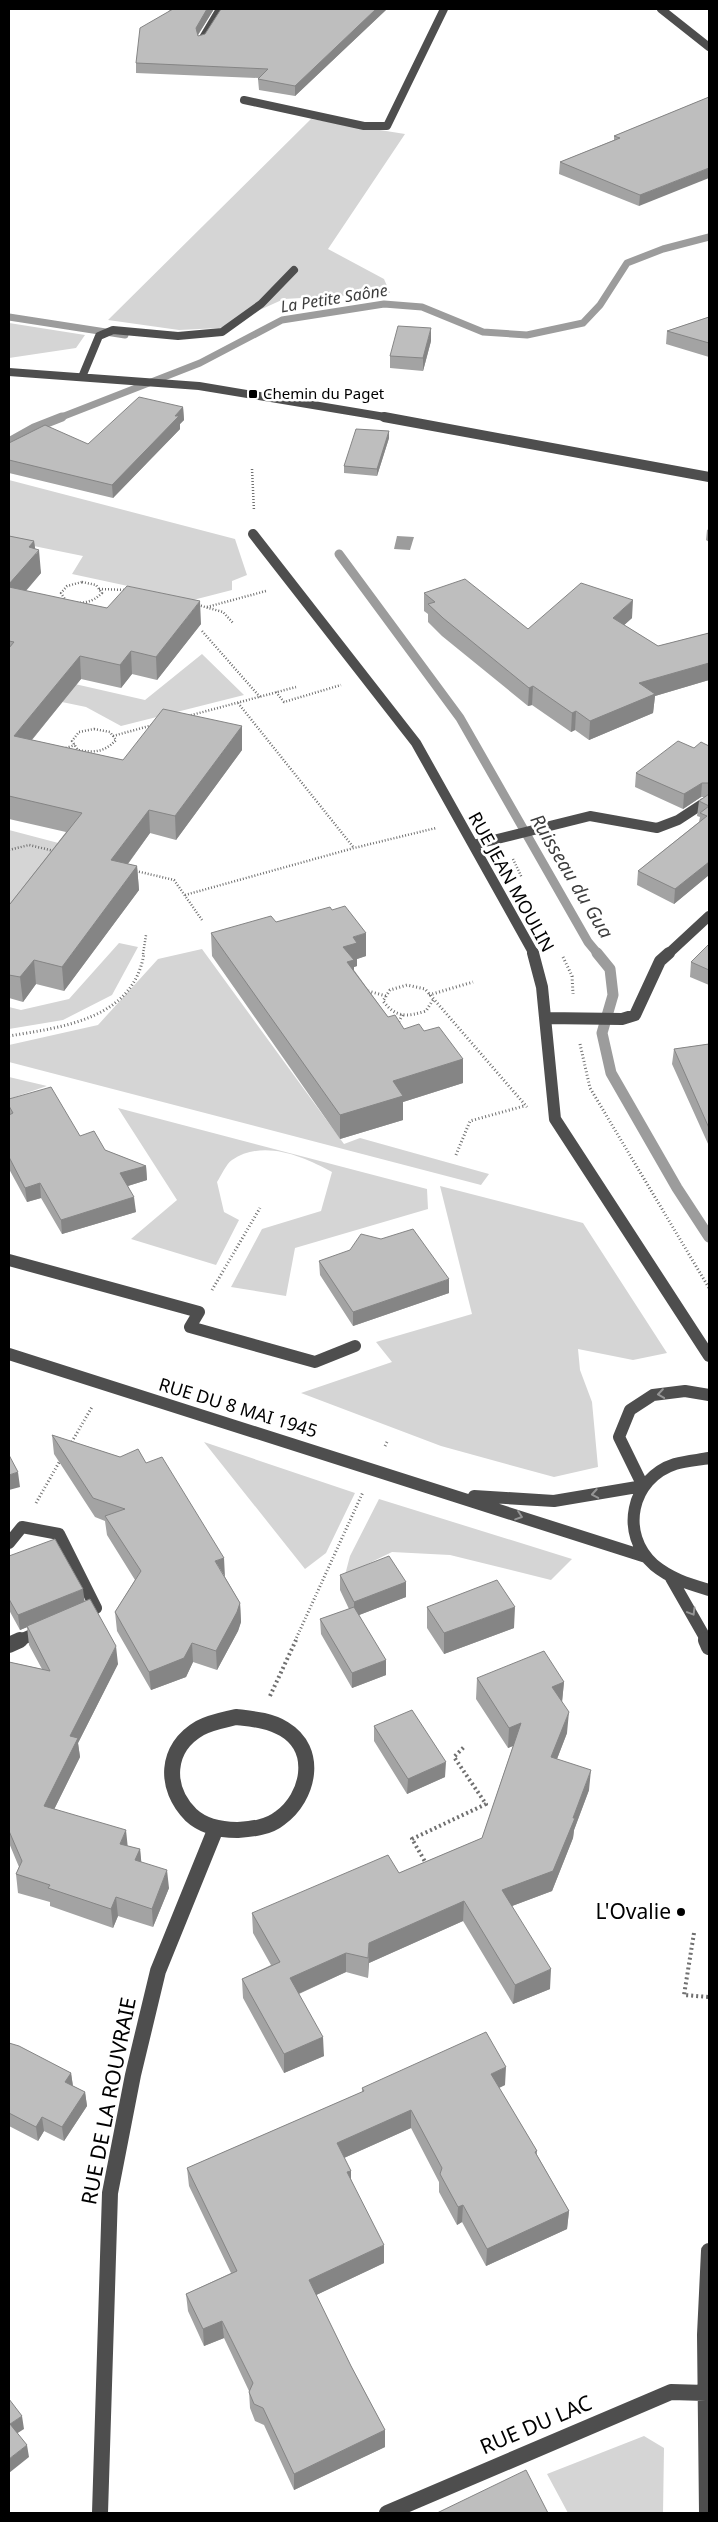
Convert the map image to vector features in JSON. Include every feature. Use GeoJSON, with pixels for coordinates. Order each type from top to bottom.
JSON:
{"type":"FeatureCollection","features":[{"type":"Feature","properties":{"kind":"street"},"geometry":{"type":"LineString","coordinates":[[201,41],[220,9]]}},
{"type":"Feature","properties":{"kind":"street"},"geometry":{"type":"LineString","coordinates":[[244,100],[364,126],[386,126],[444,9]]}},
{"type":"Feature","properties":{"kind":"street"},"geometry":{"type":"LineString","coordinates":[[661,9],[709,46]]}},
{"type":"Feature","properties":{"kind":"street"},"geometry":{"type":"LineString","coordinates":[[82,377],[100,336],[113,330],[178,336],[222,332],[261,304],[294,270]]}},
{"type":"Feature","properties":{"kind":"street"},"geometry":{"type":"LineString","coordinates":[[9,372],[162,383],[308,403],[709,477]]}},
{"type":"Feature","properties":{"kind":"street","name":"RUE JEAN MOULIN"},"geometry":{"type":"LineString","coordinates":[[253,534],[416,743],[536,958],[545,1018],[555,1119],[709,1356]]}},
{"type":"Feature","properties":{"kind":"street"},"geometry":{"type":"LineString","coordinates":[[473,845],[590,816],[657,828],[678,820],[704,803]]}},
{"type":"Feature","properties":{"kind":"street"},"geometry":{"type":"LineString","coordinates":[[545,1018],[622,1019],[635,1015],[660,961],[709,916]]}},
{"type":"Feature","properties":{"kind":"street"},"geometry":{"type":"LineString","coordinates":[[9,1260],[199,1312],[190,1328],[315,1362],[355,1346]]}},
{"type":"Feature","properties":{"kind":"street","name":"RUE DU 8 MAI 1945"},"geometry":{"type":"LineString","coordinates":[[9,1354],[104,1386],[456,1495],[646,1557]]}},
{"type":"Feature","properties":{"kind":"street"},"geometry":{"type":"LineString","coordinates":[[643,1486],[619,1437],[630,1410],[653,1395],[685,1391],[709,1395]]}},
{"type":"Feature","properties":{"kind":"street"},"geometry":{"type":"LineString","coordinates":[[709,1458],[681,1462],[662,1470],[643,1486],[634,1502],[631,1520],[636,1540],[646,1557],[671,1578],[703,1631],[709,1647]]}},
{"type":"Feature","properties":{"kind":"street","name":"RUE DU 8 MAI 1945"},"geometry":{"type":"LineString","coordinates":[[456,1495],[554,1501],[643,1486]]}},
{"type":"Feature","properties":{"kind":"street"},"geometry":{"type":"LineString","coordinates":[[9,1544],[22,1528],[59,1534],[96,1608],[70,1619]]}},
{"type":"Feature","properties":{"kind":"street"},"geometry":{"type":"LineString","coordinates":[[671,1578],[697,1588],[709,1590]]}},
{"type":"Feature","properties":{"kind":"street"},"geometry":{"type":"LineString","coordinates":[[9,1645],[52,1626]]}},
{"type":"Feature","properties":{"kind":"street"},"geometry":{"type":"LineString","coordinates":[[236,1717],[259,1719],[276,1725],[291,1735],[301,1747],[308,1765],[307,1784],[299,1803],[283,1817],[262,1828],[239,1831],[216,1828],[195,1819],[179,1804],[172,1786],[171,1766],[179,1748],[200,1729],[213,1722],[236,1717]]}},
{"type":"Feature","properties":{"kind":"street","name":"RUE DE LA ROUVRAIE"},"geometry":{"type":"LineString","coordinates":[[100,2513],[110,2193],[133,2075],[158,1971],[216,1828]]}},
{"type":"Feature","properties":{"kind":"street"},"geometry":{"type":"LineString","coordinates":[[707,2513],[705,2335],[709,2251]]}},
{"type":"Feature","properties":{"kind":"street","name":"RUE DU LAC"},"geometry":{"type":"LineString","coordinates":[[387,2513],[671,2392],[706,2393]]}},
{"type":"Feature","properties":{"kind":"path"},"geometry":{"type":"LineString","coordinates":[[252,469],[253,534]]}},
{"type":"Feature","properties":{"kind":"path"},"geometry":{"type":"LineString","coordinates":[[82,582],[96,585],[102,593],[95,601],[80,604],[66,601],[63,597],[61,594],[67,586],[82,582]]}},
{"type":"Feature","properties":{"kind":"path"},"geometry":{"type":"LineString","coordinates":[[206,607],[291,584]]}},
{"type":"Feature","properties":{"kind":"path"},"geometry":{"type":"LineString","coordinates":[[100,589],[112,588],[131,591]]}},
{"type":"Feature","properties":{"kind":"path"},"geometry":{"type":"LineString","coordinates":[[54,599],[63,597]]}},
{"type":"Feature","properties":{"kind":"path"},"geometry":{"type":"LineString","coordinates":[[196,605],[223,612],[233,623]]}},
{"type":"Feature","properties":{"kind":"path"},"geometry":{"type":"LineString","coordinates":[[202,631],[260,697]]}},
{"type":"Feature","properties":{"kind":"path"},"geometry":{"type":"LineString","coordinates":[[276,692],[284,702],[365,678]]}},
{"type":"Feature","properties":{"kind":"path"},"geometry":{"type":"LineString","coordinates":[[180,718],[296,687]]}},
{"type":"Feature","properties":{"kind":"path"},"geometry":{"type":"LineString","coordinates":[[238,702],[354,848]]}},
{"type":"Feature","properties":{"kind":"path"},"geometry":{"type":"LineString","coordinates":[[113,736],[161,723]]}},
{"type":"Feature","properties":{"kind":"path"},"geometry":{"type":"LineString","coordinates":[[94,728],[110,732],[116,740],[109,749],[93,753],[78,750],[75,745],[72,741],[79,732],[94,728]]}},
{"type":"Feature","properties":{"kind":"path"},"geometry":{"type":"LineString","coordinates":[[58,750],[75,745]]}},
{"type":"Feature","properties":{"kind":"path"},"geometry":{"type":"LineString","coordinates":[[185,895],[354,848],[459,823]]}},
{"type":"Feature","properties":{"kind":"path"},"geometry":{"type":"LineString","coordinates":[[505,837],[523,880]]}},
{"type":"Feature","properties":{"kind":"path"},"geometry":{"type":"LineString","coordinates":[[9,850],[29,845],[58,852]]}},
{"type":"Feature","properties":{"kind":"path"},"geometry":{"type":"LineString","coordinates":[[136,871],[174,880],[202,920]]}},
{"type":"Feature","properties":{"kind":"path"},"geometry":{"type":"LineString","coordinates":[[9,1036],[61,1028],[92,1019],[115,1004],[130,989],[141,966],[146,935]]}},
{"type":"Feature","properties":{"kind":"path"},"geometry":{"type":"LineString","coordinates":[[561,954],[572,976],[574,1018],[590,1088],[709,1288]]}},
{"type":"Feature","properties":{"kind":"path"},"geometry":{"type":"LineString","coordinates":[[429,995],[474,982]]}},
{"type":"Feature","properties":{"kind":"path"},"geometry":{"type":"LineString","coordinates":[[433,1000],[426,1011],[409,1016],[391,1012],[383,1001],[390,990],[407,985],[424,989],[526,1106],[470,1121],[456,1155]]}},
{"type":"Feature","properties":{"kind":"path"},"geometry":{"type":"LineString","coordinates":[[360,989],[386,996]]}},
{"type":"Feature","properties":{"kind":"path"},"geometry":{"type":"LineString","coordinates":[[395,1028],[403,1014]]}},
{"type":"Feature","properties":{"kind":"path"},"geometry":{"type":"LineString","coordinates":[[199,1312],[260,1208]]}},
{"type":"Feature","properties":{"kind":"path"},"geometry":{"type":"LineString","coordinates":[[22,1528],[104,1386]]}},
{"type":"Feature","properties":{"kind":"path"},"geometry":{"type":"LineString","coordinates":[[259,1719],[358,1506],[364,1489]]}},
{"type":"Feature","properties":{"kind":"path"},"geometry":{"type":"LineString","coordinates":[[432,1873],[412,1839],[486,1804],[454,1757],[465,1746]]}},
{"type":"Feature","properties":{"kind":"path"},"geometry":{"type":"LineString","coordinates":[[694,1933],[684,1995],[709,1997]]}},
{"type":"Feature","properties":{"kind":"shaded area"},"geometry":{"type":"Polygon","coordinates":[[[311,119],[405,134],[328,249],[384,279],[390,293],[284,299],[220,328],[179,330],[108,320],[311,119]]]}},
{"type":"Feature","properties":{"kind":"shaded area"},"geometry":{"type":"Polygon","coordinates":[[[9,323],[85,335],[76,348],[9,358],[9,323]]]}},
{"type":"Feature","properties":{"kind":"shaded area"},"geometry":{"type":"Polygon","coordinates":[[[9,480],[235,539],[247,575],[232,581],[232,590],[193,600],[72,574],[83,556],[9,541],[9,480]]]}},
{"type":"Feature","properties":{"kind":"shaded area"},"geometry":{"type":"Polygon","coordinates":[[[397,536],[414,537],[410,550],[394,549],[397,536]]]}},
{"type":"Feature","properties":{"kind":"shaded area"},"geometry":{"type":"Polygon","coordinates":[[[202,654],[244,695],[121,726],[86,707],[9,691],[9,669],[145,700],[202,654]]]}},
{"type":"Feature","properties":{"kind":"shaded area"},"geometry":{"type":"Polygon","coordinates":[[[9,830],[66,845],[9,909],[9,830]]]}},
{"type":"Feature","properties":{"kind":"shaded area"},"geometry":{"type":"Polygon","coordinates":[[[119,943],[138,947],[112,995],[63,1020],[9,1029],[9,1007],[21,1010],[69,999],[119,943]]]}},
{"type":"Feature","properties":{"kind":"shaded area"},"geometry":{"type":"Polygon","coordinates":[[[202,949],[344,1144],[360,1138],[489,1174],[481,1185],[9,1062],[9,1045],[98,1025],[158,959],[202,949]]]}},
{"type":"Feature","properties":{"kind":"shaded area"},"geometry":{"type":"Polygon","coordinates":[[[9,1077],[47,1086],[9,1099],[9,1077]]]}},
{"type":"Feature","properties":{"kind":"shaded area"},"geometry":{"type":"Polygon","coordinates":[[[118,1108],[427,1189],[428,1209],[295,1248],[286,1296],[231,1287],[262,1229],[321,1211],[332,1172],[308,1160],[270,1150],[244,1154],[232,1160],[217,1182],[224,1212],[239,1220],[216,1265],[131,1239],[177,1200],[118,1108]]]}},
{"type":"Feature","properties":{"kind":"shaded area"},"geometry":{"type":"Polygon","coordinates":[[[440,1186],[583,1223],[667,1353],[633,1360],[578,1349],[580,1370],[592,1402],[598,1467],[554,1477],[441,1446],[301,1393],[392,1362],[376,1342],[472,1314],[440,1186]]]}},
{"type":"Feature","properties":{"kind":"shaded area"},"geometry":{"type":"Polygon","coordinates":[[[204,1442],[355,1493],[326,1553],[305,1569],[204,1442]]]}},
{"type":"Feature","properties":{"kind":"shaded area"},"geometry":{"type":"Polygon","coordinates":[[[379,1499],[572,1559],[551,1580],[450,1555],[392,1552],[345,1575],[350,1556],[379,1499]]]}},
{"type":"Feature","properties":{"kind":"shaded area"},"geometry":{"type":"Polygon","coordinates":[[[644,2436],[664,2448],[663,2513],[568,2513],[547,2474],[644,2436]]]}},
{"type":"Feature","properties":{"kind":"building"},"geometry":{"type":"Polygon","coordinates":[[[173,9],[207,9],[196,28],[198,36],[205,34],[221,9],[376,9],[295,86],[258,79],[268,69],[136,63],[140,28],[173,9]]]}},
{"type":"Feature","properties":{"kind":"building"},"geometry":{"type":"Polygon","coordinates":[[[709,97],[709,168],[640,195],[560,162],[620,138],[614,136],[709,97]]]}},
{"type":"Feature","properties":{"kind":"building"},"geometry":{"type":"Polygon","coordinates":[[[709,317],[709,343],[667,331],[709,317]]]}},
{"type":"Feature","properties":{"kind":"building"},"geometry":{"type":"Polygon","coordinates":[[[398,326],[431,328],[423,358],[390,356],[398,326]]]}},
{"type":"Feature","properties":{"kind":"building"},"geometry":{"type":"Polygon","coordinates":[[[139,397],[183,407],[175,416],[179,416],[112,485],[9,460],[9,443],[45,425],[88,444],[139,397]]]}},
{"type":"Feature","properties":{"kind":"building"},"geometry":{"type":"Polygon","coordinates":[[[356,429],[389,431],[377,469],[344,466],[356,429]]]}},
{"type":"Feature","properties":{"kind":"building"},"geometry":{"type":"Polygon","coordinates":[[[9,536],[34,541],[29,547],[39,550],[9,584],[9,536]]]}},
{"type":"Feature","properties":{"kind":"building"},"geometry":{"type":"Polygon","coordinates":[[[465,579],[528,629],[581,583],[633,600],[613,618],[658,646],[709,633],[709,663],[639,683],[655,694],[590,721],[576,711],[572,713],[533,686],[529,688],[428,604],[435,602],[424,593],[465,579]]]}},
{"type":"Feature","properties":{"kind":"building"},"geometry":{"type":"Polygon","coordinates":[[[127,586],[200,601],[156,657],[131,651],[120,665],[80,656],[14,736],[123,760],[163,709],[242,726],[175,816],[149,810],[111,860],[137,866],[62,967],[34,960],[20,977],[9,975],[9,904],[82,813],[9,796],[9,648],[14,642],[9,641],[9,587],[107,608],[127,586]]]}},
{"type":"Feature","properties":{"kind":"building"},"geometry":{"type":"Polygon","coordinates":[[[678,741],[694,748],[701,742],[709,746],[709,783],[702,783],[684,794],[636,773],[678,741]]]}},
{"type":"Feature","properties":{"kind":"building"},"geometry":{"type":"Polygon","coordinates":[[[709,794],[709,806],[699,801],[709,794]]]}},
{"type":"Feature","properties":{"kind":"building"},"geometry":{"type":"Polygon","coordinates":[[[709,806],[709,862],[675,889],[638,871],[707,816],[700,813],[709,806]]]}},
{"type":"Feature","properties":{"kind":"building"},"geometry":{"type":"Polygon","coordinates":[[[345,906],[366,933],[353,937],[357,943],[343,947],[354,960],[347,962],[388,1017],[395,1015],[404,1029],[419,1024],[424,1031],[439,1027],[463,1059],[393,1081],[403,1096],[340,1115],[211,933],[271,916],[276,922],[330,907],[332,910],[345,906]]]}},
{"type":"Feature","properties":{"kind":"building"},"geometry":{"type":"Polygon","coordinates":[[[709,944],[709,970],[691,962],[709,944]]]}},
{"type":"Feature","properties":{"kind":"building"},"geometry":{"type":"Polygon","coordinates":[[[709,1044],[709,1128],[674,1049],[709,1044]]]}},
{"type":"Feature","properties":{"kind":"building"},"geometry":{"type":"Polygon","coordinates":[[[51,1087],[80,1136],[94,1131],[105,1150],[146,1166],[120,1173],[134,1197],[61,1220],[40,1183],[25,1188],[9,1157],[9,1115],[13,1113],[9,1106],[9,1099],[51,1087]]]}},
{"type":"Feature","properties":{"kind":"building"},"geometry":{"type":"Polygon","coordinates":[[[413,1229],[449,1279],[353,1312],[319,1261],[350,1250],[361,1234],[381,1239],[413,1229]]]}},
{"type":"Feature","properties":{"kind":"building"},"geometry":{"type":"Polygon","coordinates":[[[52,1435],[120,1457],[138,1449],[146,1463],[162,1457],[224,1558],[215,1561],[240,1603],[216,1651],[192,1643],[184,1658],[149,1672],[115,1612],[141,1571],[105,1516],[125,1509],[93,1498],[52,1435]]]}},
{"type":"Feature","properties":{"kind":"building"},"geometry":{"type":"Polygon","coordinates":[[[9,1455],[18,1472],[9,1475],[9,1455]]]}},
{"type":"Feature","properties":{"kind":"building"},"geometry":{"type":"Polygon","coordinates":[[[55,1539],[83,1589],[18,1615],[9,1599],[9,1556],[55,1539]]]}},
{"type":"Feature","properties":{"kind":"building"},"geometry":{"type":"Polygon","coordinates":[[[389,1556],[406,1582],[354,1602],[340,1575],[389,1556]]]}},
{"type":"Feature","properties":{"kind":"building"},"geometry":{"type":"Polygon","coordinates":[[[497,1580],[515,1607],[444,1633],[427,1607],[497,1580]]]}},
{"type":"Feature","properties":{"kind":"building"},"geometry":{"type":"Polygon","coordinates":[[[90,1599],[116,1646],[70,1736],[78,1738],[44,1806],[126,1830],[120,1844],[140,1849],[135,1860],[167,1870],[152,1909],[116,1897],[111,1909],[48,1888],[50,1885],[16,1874],[22,1861],[9,1831],[9,1662],[50,1671],[27,1626],[90,1599]]]}},
{"type":"Feature","properties":{"kind":"building"},"geometry":{"type":"Polygon","coordinates":[[[354,1607],[386,1660],[352,1673],[320,1619],[354,1607]]]}},
{"type":"Feature","properties":{"kind":"building"},"geometry":{"type":"Polygon","coordinates":[[[544,1651],[564,1682],[552,1687],[569,1712],[551,1757],[591,1770],[573,1818],[575,1818],[553,1871],[502,1890],[551,1969],[515,1985],[464,1901],[369,1943],[368,1958],[346,1953],[290,1978],[323,2037],[284,2054],[242,1979],[280,1962],[252,1913],[388,1855],[399,1873],[482,1838],[521,1723],[509,1728],[477,1678],[544,1651]]]}},
{"type":"Feature","properties":{"kind":"building"},"geometry":{"type":"Polygon","coordinates":[[[412,1710],[446,1762],[408,1779],[374,1726],[412,1710]]]}},
{"type":"Feature","properties":{"kind":"building"},"geometry":{"type":"Polygon","coordinates":[[[486,2032],[506,2067],[491,2074],[537,2151],[535,2152],[569,2211],[487,2249],[463,2205],[458,2207],[440,2174],[442,2168],[411,2110],[337,2143],[351,2171],[347,2172],[384,2245],[309,2280],[385,2430],[294,2474],[263,2408],[254,2404],[249,2392],[253,2383],[222,2321],[203,2329],[186,2294],[237,2271],[187,2168],[364,2091],[362,2088],[486,2032]]]}},
{"type":"Feature","properties":{"kind":"building"},"geometry":{"type":"Polygon","coordinates":[[[9,2043],[19,2046],[71,2073],[65,2082],[85,2092],[62,2127],[42,2117],[36,2127],[9,2113],[9,2043]]]}},
{"type":"Feature","properties":{"kind":"building"},"geometry":{"type":"Polygon","coordinates":[[[9,2399],[22,2416],[10,2424],[27,2445],[9,2459],[9,2399]]]}},
{"type":"Feature","properties":{"kind":"building"},"geometry":{"type":"Polygon","coordinates":[[[526,2470],[548,2513],[437,2513],[526,2470]]]}},
{"type":"Feature","properties":{"kind":"waterway","name":"La Petite Saône"},"geometry":{"type":"LineString","coordinates":[[59,418],[200,363],[282,320],[384,304],[422,307],[483,332],[527,335],[583,323],[600,305],[627,263],[663,249],[709,237]]}},
{"type":"Feature","properties":{"kind":"waterway"},"geometry":{"type":"LineString","coordinates":[[9,317],[125,335]]}},
{"type":"Feature","properties":{"kind":"waterway","name":"La Petite Saône"},"geometry":{"type":"LineString","coordinates":[[9,442],[34,428],[62,417]]}},
{"type":"Feature","properties":{"kind":"waterway","name":"Ruisseau du Gua"},"geometry":{"type":"LineString","coordinates":[[339,554],[460,718],[588,942],[598,954]]}},
{"type":"Feature","properties":{"kind":"waterway","name":"Ruisseau du Gua"},"geometry":{"type":"LineString","coordinates":[[597,953],[610,969],[613,995],[602,1033],[611,1073],[677,1188],[709,1237]]}},
{"type":"Feature","properties":{"kind":"place","name":"Chemin du Paget"},"geometry":{"type":"Point","coordinates":[253,394]}},
{"type":"Feature","properties":{"kind":"place","name":"L'Ovalie"},"geometry":{"type":"Point","coordinates":[681,1912]}}]}
